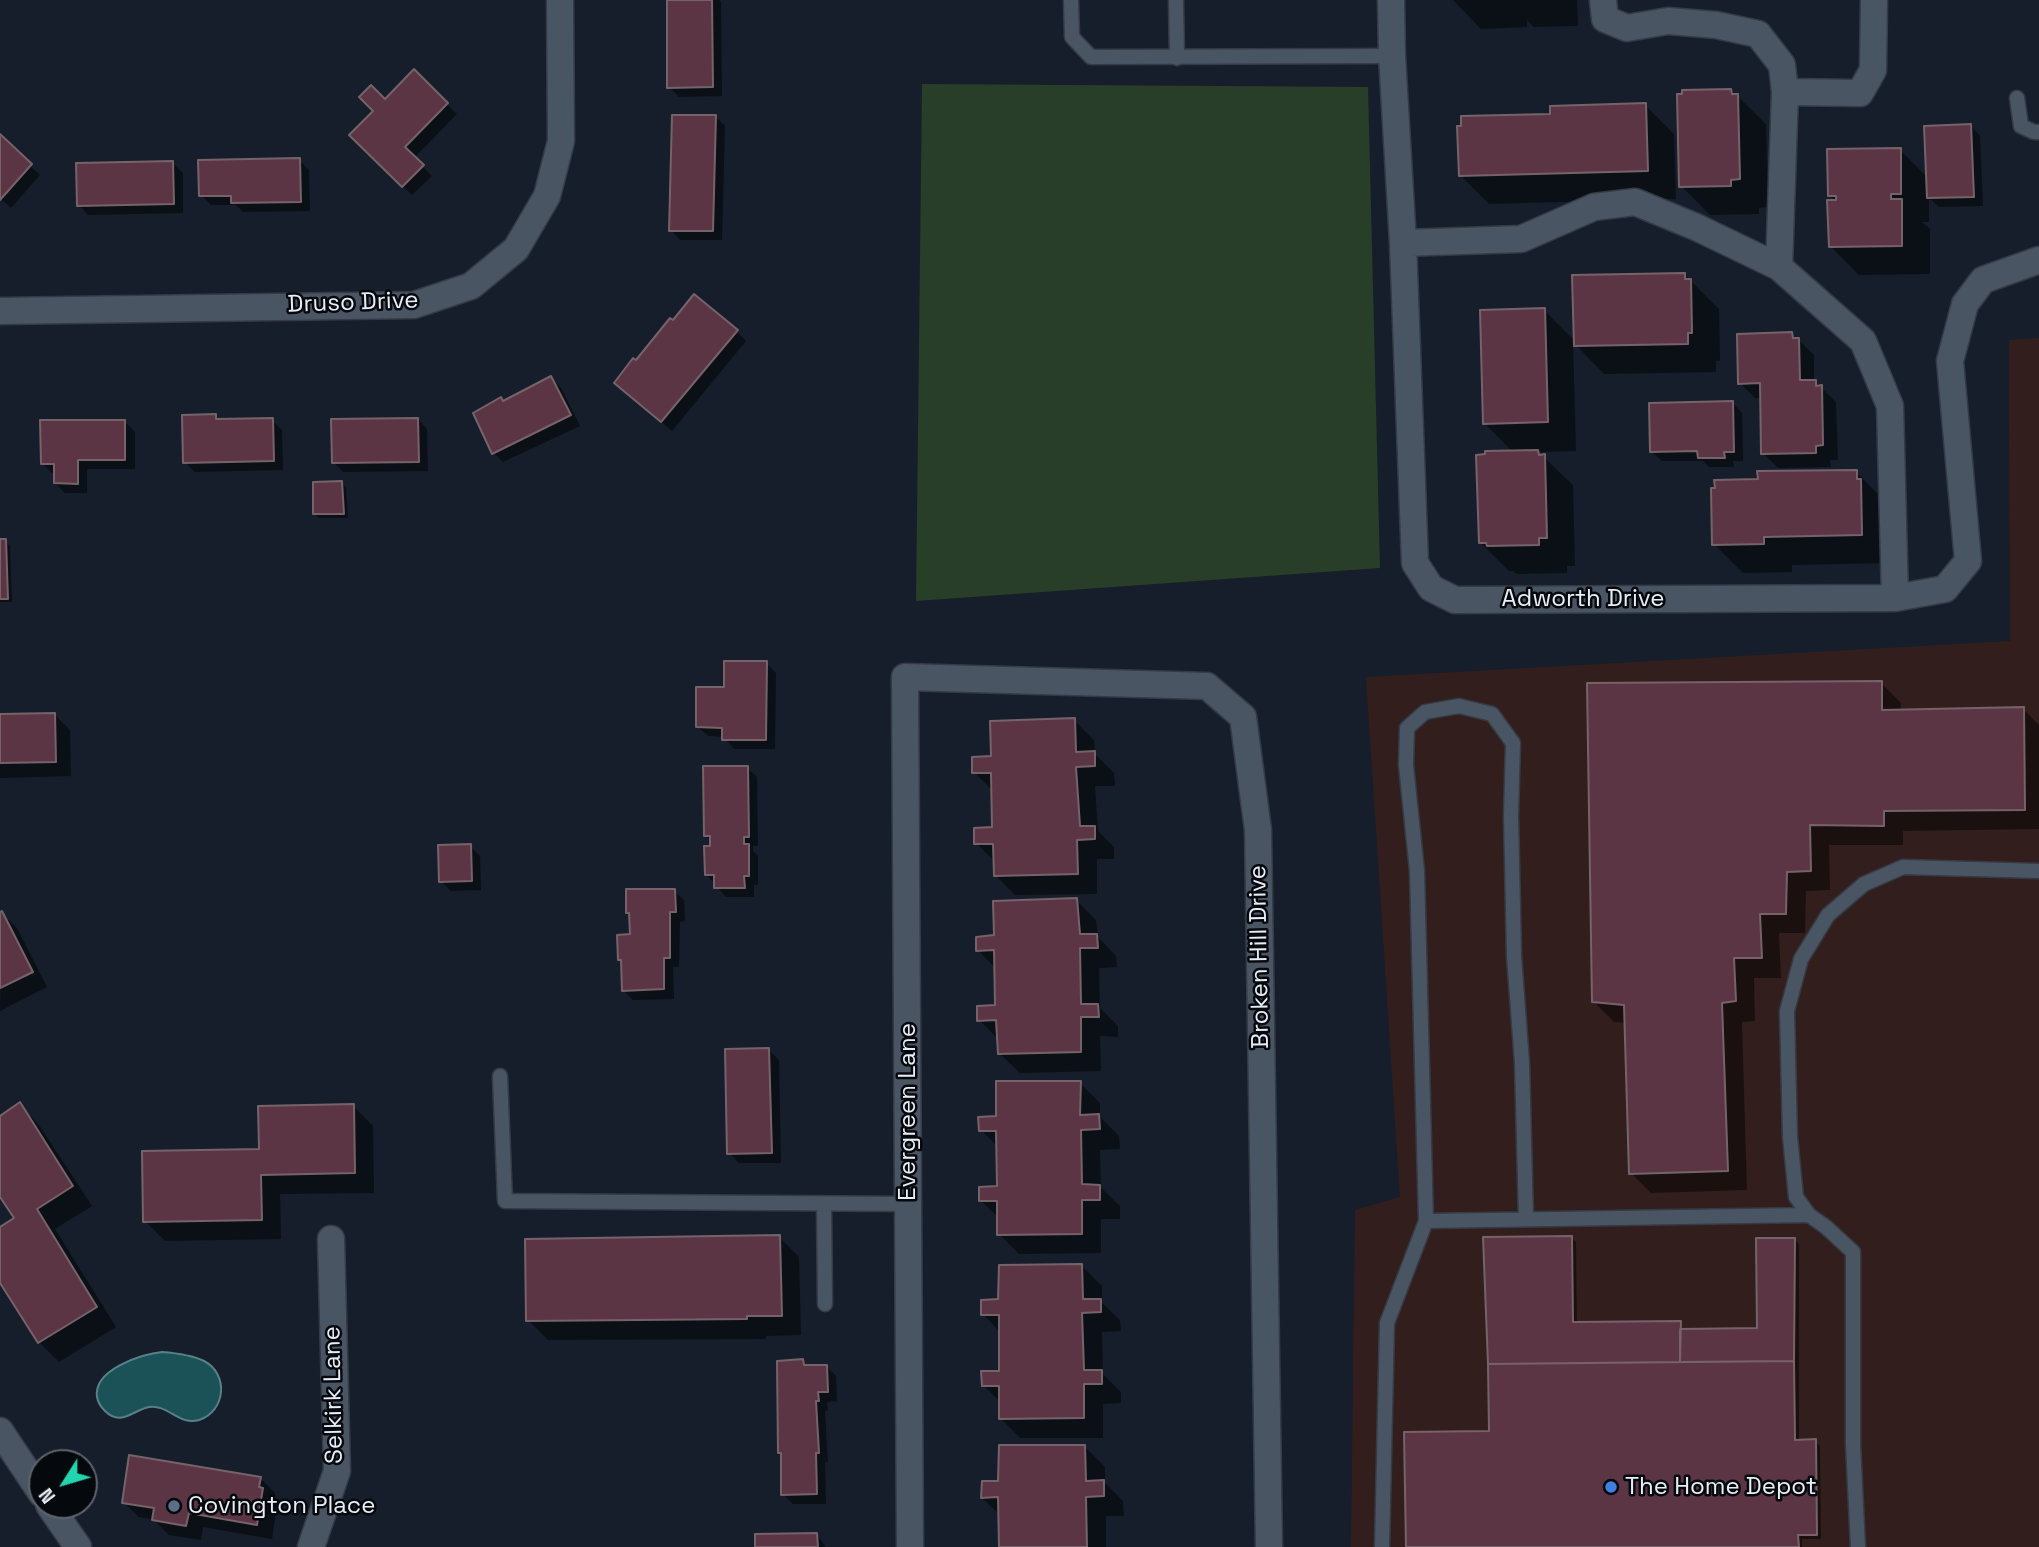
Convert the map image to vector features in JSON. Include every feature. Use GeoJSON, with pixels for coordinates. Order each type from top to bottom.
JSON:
{"type":"FeatureCollection","features":[{"type":"Feature","properties":{"kind":"street","name":"Druso Drive"},"geometry":{"type":"LineString","coordinates":[[0,311],[414,305],[471,286],[516,249],[547,196],[561,141],[561,0]]}},
{"type":"Feature","properties":{"kind":"street","name":"Adworth Drive"},"geometry":{"type":"LineString","coordinates":[[1391,0],[1404,243],[1415,564],[1431,588],[1455,600],[1895,598],[1945,589],[1968,561],[1950,361],[1965,304],[1983,280],[2039,260]]}},
{"type":"Feature","properties":{"kind":"street"},"geometry":{"type":"LineString","coordinates":[[1603,0],[1605,19],[1627,28],[1667,11],[1758,34],[1782,65],[1785,92],[1779,267]]}},
{"type":"Feature","properties":{"kind":"street"},"geometry":{"type":"LineString","coordinates":[[1785,92],[1860,93],[1873,70],[1874,0]]}},
{"type":"Feature","properties":{"kind":"street"},"geometry":{"type":"LineString","coordinates":[[1404,243],[1521,239],[1594,207],[1635,202],[1696,226],[1779,267],[1863,341],[1890,406],[1895,598]]}},
{"type":"Feature","properties":{"kind":"street","name":"Evergreen Lane"},"geometry":{"type":"LineString","coordinates":[[905,677],[910,1547]]}},
{"type":"Feature","properties":{"kind":"street","name":"Broken Hill Drive"},"geometry":{"type":"LineString","coordinates":[[905,677],[1207,686],[1243,717],[1258,830],[1269,1547]]}},
{"type":"Feature","properties":{"kind":"street","name":"Selkirk Lane"},"geometry":{"type":"LineString","coordinates":[[311,1547],[337,1471],[331,1239]]}},
{"type":"Feature","properties":{"kind":"street"},"geometry":{"type":"LineString","coordinates":[[0,1431],[28,1473]]}},
{"type":"Feature","properties":{"kind":"street"},"geometry":{"type":"LineString","coordinates":[[59,1519],[78,1547]]}},
{"type":"Feature","properties":{"kind":"lane"},"geometry":{"type":"LineString","coordinates":[[1071,0],[1072,37],[1091,57],[1392,56]]}},
{"type":"Feature","properties":{"kind":"lane"},"geometry":{"type":"LineString","coordinates":[[1176,0],[1177,58]]}},
{"type":"Feature","properties":{"kind":"lane"},"geometry":{"type":"LineString","coordinates":[[2017,98],[2021,126],[2039,132]]}},
{"type":"Feature","properties":{"kind":"lane"},"geometry":{"type":"LineString","coordinates":[[1382,1547],[1387,1323],[1426,1221],[1417,871],[1406,765],[1407,728],[1425,712],[1459,706],[1492,714],[1513,743],[1511,844],[1514,956],[1522,1063],[1526,1219]]}},
{"type":"Feature","properties":{"kind":"lane"},"geometry":{"type":"LineString","coordinates":[[1858,1547],[1853,1444],[1853,1252],[1809,1214],[1796,1197],[1790,1143],[1787,1011],[1801,959],[1828,915],[1864,884],[1903,867],[2039,871]]}},
{"type":"Feature","properties":{"kind":"lane"},"geometry":{"type":"LineString","coordinates":[[500,1076],[505,1201],[908,1205]]}},
{"type":"Feature","properties":{"kind":"lane"},"geometry":{"type":"LineString","coordinates":[[824,1204],[825,1304]]}},
{"type":"Feature","properties":{"kind":"lane"},"geometry":{"type":"LineString","coordinates":[[1426,1221],[1809,1214]]}},
{"type":"Feature","properties":{"kind":"shaded area"},"geometry":{"type":"Polygon","coordinates":[[[922,84],[1368,87],[1380,568],[916,601],[922,84]]]}},
{"type":"Feature","properties":{"kind":"shaded area"},"geometry":{"type":"Polygon","coordinates":[[[2039,338],[2039,1547],[1351,1547],[1355,1210],[1400,1197],[1366,677],[2010,641],[2009,340],[2039,338]]]}},
{"type":"Feature","properties":{"kind":"shaded area"},"geometry":{"type":"Polygon","coordinates":[[[162,1352],[194,1357],[212,1367],[221,1383],[215,1409],[199,1420],[192,1421],[156,1407],[149,1407],[122,1418],[111,1416],[105,1411],[97,1397],[98,1387],[110,1371],[131,1360],[162,1352]]]}},
{"type":"Feature","properties":{"kind":"building"},"geometry":{"type":"Polygon","coordinates":[[[667,0],[712,0],[713,87],[667,88],[667,0]]]}},
{"type":"Feature","properties":{"kind":"building"},"geometry":{"type":"Polygon","coordinates":[[[414,69],[448,103],[405,147],[424,165],[402,187],[349,135],[373,111],[359,97],[371,85],[385,99],[414,69]]]}},
{"type":"Feature","properties":{"kind":"building"},"geometry":{"type":"Polygon","coordinates":[[[1731,89],[1732,94],[1738,94],[1740,179],[1731,180],[1731,186],[1679,187],[1677,94],[1682,94],[1682,90],[1731,89]]]}},
{"type":"Feature","properties":{"kind":"building"},"geometry":{"type":"Polygon","coordinates":[[[1646,103],[1648,171],[1459,176],[1457,126],[1461,126],[1461,116],[1550,114],[1550,106],[1646,103]]]}},
{"type":"Feature","properties":{"kind":"building"},"geometry":{"type":"Polygon","coordinates":[[[672,115],[716,115],[713,231],[669,231],[672,115]]]}},
{"type":"Feature","properties":{"kind":"building"},"geometry":{"type":"Polygon","coordinates":[[[1971,124],[1974,197],[1927,198],[1924,126],[1971,124]]]}},
{"type":"Feature","properties":{"kind":"building"},"geometry":{"type":"Polygon","coordinates":[[[0,134],[32,164],[0,200],[0,134]]]}},
{"type":"Feature","properties":{"kind":"building"},"geometry":{"type":"Polygon","coordinates":[[[1901,148],[1901,194],[1891,194],[1891,199],[1902,199],[1902,246],[1829,247],[1827,200],[1836,200],[1836,196],[1828,196],[1827,149],[1901,148]]]}},
{"type":"Feature","properties":{"kind":"building"},"geometry":{"type":"Polygon","coordinates":[[[300,158],[301,202],[231,203],[231,196],[199,196],[198,160],[300,158]]]}},
{"type":"Feature","properties":{"kind":"building"},"geometry":{"type":"Polygon","coordinates":[[[173,161],[174,204],[77,206],[76,163],[173,161]]]}},
{"type":"Feature","properties":{"kind":"building"},"geometry":{"type":"Polygon","coordinates":[[[1685,273],[1685,279],[1691,279],[1692,333],[1688,333],[1688,344],[1574,346],[1572,275],[1685,273]]]}},
{"type":"Feature","properties":{"kind":"building"},"geometry":{"type":"Polygon","coordinates":[[[694,294],[738,330],[661,422],[614,383],[633,358],[636,360],[670,318],[673,320],[694,294]]]}},
{"type":"Feature","properties":{"kind":"building"},"geometry":{"type":"Polygon","coordinates":[[[1545,308],[1548,422],[1483,424],[1480,310],[1545,308]]]}},
{"type":"Feature","properties":{"kind":"building"},"geometry":{"type":"Polygon","coordinates":[[[1792,332],[1793,338],[1799,338],[1800,380],[1816,380],[1816,386],[1822,385],[1823,445],[1816,446],[1816,453],[1761,454],[1760,383],[1738,384],[1737,334],[1792,332]]]}},
{"type":"Feature","properties":{"kind":"building"},"geometry":{"type":"Polygon","coordinates":[[[551,376],[571,415],[492,454],[473,413],[501,397],[503,401],[551,376]]]}},
{"type":"Feature","properties":{"kind":"building"},"geometry":{"type":"Polygon","coordinates":[[[1733,401],[1734,452],[1724,452],[1725,458],[1698,458],[1697,451],[1650,452],[1649,403],[1733,401]]]}},
{"type":"Feature","properties":{"kind":"building"},"geometry":{"type":"Polygon","coordinates":[[[216,414],[216,419],[273,418],[274,461],[183,463],[182,415],[216,414]]]}},
{"type":"Feature","properties":{"kind":"building"},"geometry":{"type":"Polygon","coordinates":[[[418,418],[419,462],[332,463],[331,419],[418,418]]]}},
{"type":"Feature","properties":{"kind":"building"},"geometry":{"type":"Polygon","coordinates":[[[40,420],[125,420],[125,460],[78,460],[78,484],[54,483],[54,464],[41,464],[40,420]]]}},
{"type":"Feature","properties":{"kind":"building"},"geometry":{"type":"Polygon","coordinates":[[[1538,450],[1539,455],[1545,454],[1547,538],[1539,538],[1539,545],[1487,546],[1486,543],[1479,543],[1476,455],[1485,454],[1485,451],[1538,450]]]}},
{"type":"Feature","properties":{"kind":"building"},"geometry":{"type":"Polygon","coordinates":[[[1857,470],[1857,479],[1861,479],[1862,535],[1764,537],[1764,544],[1712,545],[1711,488],[1715,488],[1714,480],[1758,479],[1757,471],[1857,470]]]}},
{"type":"Feature","properties":{"kind":"building"},"geometry":{"type":"Polygon","coordinates":[[[342,481],[344,514],[313,514],[313,482],[342,481]]]}},
{"type":"Feature","properties":{"kind":"building"},"geometry":{"type":"Polygon","coordinates":[[[0,539],[6,539],[8,599],[0,599],[0,539]]]}},
{"type":"Feature","properties":{"kind":"building"},"geometry":{"type":"Polygon","coordinates":[[[724,661],[767,661],[766,740],[722,740],[722,728],[696,727],[696,687],[724,687],[724,661]]]}},
{"type":"Feature","properties":{"kind":"building"},"geometry":{"type":"Polygon","coordinates":[[[1882,681],[1882,710],[2024,707],[2025,810],[1884,811],[1884,826],[1810,825],[1811,871],[1787,872],[1786,914],[1760,914],[1762,958],[1734,958],[1736,1001],[1722,1003],[1728,1171],[1629,1174],[1624,1005],[1592,1002],[1587,683],[1882,681]]]}},
{"type":"Feature","properties":{"kind":"building"},"geometry":{"type":"Polygon","coordinates":[[[55,713],[56,762],[0,763],[0,714],[55,713]]]}},
{"type":"Feature","properties":{"kind":"building"},"geometry":{"type":"Polygon","coordinates":[[[1075,718],[1076,752],[1095,751],[1095,766],[1076,767],[1080,826],[1095,826],[1095,839],[1077,840],[1078,874],[994,876],[993,844],[974,844],[974,828],[992,827],[991,773],[972,773],[972,757],[991,756],[990,721],[1075,718]]]}},
{"type":"Feature","properties":{"kind":"building"},"geometry":{"type":"Polygon","coordinates":[[[703,766],[748,766],[749,837],[744,837],[744,844],[749,844],[749,876],[744,876],[745,888],[714,888],[714,875],[705,875],[704,846],[710,846],[710,836],[704,836],[703,766]]]}},
{"type":"Feature","properties":{"kind":"building"},"geometry":{"type":"Polygon","coordinates":[[[471,844],[472,881],[439,882],[438,845],[471,844]]]}},
{"type":"Feature","properties":{"kind":"building"},"geometry":{"type":"Polygon","coordinates":[[[626,889],[675,889],[676,912],[670,912],[670,958],[664,958],[664,989],[622,991],[617,935],[630,934],[629,913],[626,913],[626,889]]]}},
{"type":"Feature","properties":{"kind":"building"},"geometry":{"type":"Polygon","coordinates":[[[1077,898],[1080,934],[1097,934],[1098,948],[1080,948],[1081,1004],[1098,1004],[1099,1017],[1081,1017],[1081,1052],[998,1054],[996,1020],[977,1021],[977,1006],[995,1005],[994,950],[976,951],[976,937],[994,935],[993,901],[1077,898]]]}},
{"type":"Feature","properties":{"kind":"building"},"geometry":{"type":"Polygon","coordinates":[[[2,911],[33,972],[0,988],[0,912],[2,911]]]}},
{"type":"Feature","properties":{"kind":"building"},"geometry":{"type":"Polygon","coordinates":[[[769,1048],[772,1153],[727,1154],[725,1049],[769,1048]]]}},
{"type":"Feature","properties":{"kind":"building"},"geometry":{"type":"Polygon","coordinates":[[[996,1081],[1081,1081],[1080,1115],[1099,1114],[1100,1129],[1081,1130],[1082,1184],[1100,1185],[1100,1200],[1082,1200],[1082,1234],[997,1235],[997,1201],[979,1201],[979,1187],[997,1186],[996,1131],[979,1131],[978,1117],[996,1116],[996,1081]]]}},
{"type":"Feature","properties":{"kind":"building"},"geometry":{"type":"Polygon","coordinates":[[[20,1102],[73,1186],[37,1209],[97,1307],[38,1343],[0,1283],[0,1227],[14,1218],[0,1197],[0,1116],[20,1102]]]}},
{"type":"Feature","properties":{"kind":"building"},"geometry":{"type":"Polygon","coordinates":[[[354,1104],[355,1173],[261,1175],[262,1220],[143,1222],[142,1151],[259,1149],[258,1106],[354,1104]]]}},
{"type":"Feature","properties":{"kind":"building"},"geometry":{"type":"Polygon","coordinates":[[[780,1235],[782,1316],[747,1316],[747,1319],[526,1321],[525,1239],[780,1235]]]}},
{"type":"Feature","properties":{"kind":"building"},"geometry":{"type":"Polygon","coordinates":[[[1572,1236],[1573,1322],[1681,1321],[1680,1362],[1488,1364],[1483,1237],[1572,1236]]]}},
{"type":"Feature","properties":{"kind":"building"},"geometry":{"type":"Polygon","coordinates":[[[1756,1238],[1795,1238],[1794,1361],[1680,1362],[1680,1329],[1757,1328],[1756,1238]]]}},
{"type":"Feature","properties":{"kind":"building"},"geometry":{"type":"Polygon","coordinates":[[[1082,1264],[1083,1299],[1101,1299],[1101,1312],[1082,1313],[1084,1370],[1102,1370],[1102,1384],[1084,1384],[1084,1418],[999,1419],[999,1386],[982,1386],[981,1371],[999,1371],[999,1315],[981,1315],[981,1300],[998,1299],[999,1265],[1082,1264]]]}},
{"type":"Feature","properties":{"kind":"building"},"geometry":{"type":"Polygon","coordinates":[[[803,1359],[804,1365],[827,1365],[828,1392],[818,1392],[819,1401],[816,1401],[819,1453],[816,1453],[817,1494],[781,1495],[777,1361],[803,1359]]]}},
{"type":"Feature","properties":{"kind":"building","name":"The Home Depot"},"geometry":{"type":"Polygon","coordinates":[[[1794,1361],[1795,1440],[1816,1439],[1817,1535],[1798,1535],[1799,1547],[1406,1547],[1404,1432],[1489,1431],[1488,1364],[1794,1361]]]}},
{"type":"Feature","properties":{"kind":"building"},"geometry":{"type":"Polygon","coordinates":[[[999,1445],[1085,1445],[1086,1481],[1104,1480],[1104,1496],[1086,1497],[1087,1547],[999,1547],[998,1497],[981,1498],[982,1481],[998,1481],[999,1445]]]}},
{"type":"Feature","properties":{"kind":"building"},"geometry":{"type":"Polygon","coordinates":[[[129,1455],[261,1477],[259,1487],[263,1488],[257,1525],[189,1513],[186,1526],[152,1520],[154,1508],[122,1503],[129,1455]]]}},
{"type":"Feature","properties":{"kind":"building"},"geometry":{"type":"Polygon","coordinates":[[[817,1533],[818,1547],[755,1547],[755,1534],[817,1533]]]}},
{"type":"Feature","properties":{"kind":"place","name":"The Home Depot"},"geometry":{"type":"Point","coordinates":[1611,1487]}},
{"type":"Feature","properties":{"kind":"place","name":"Covington Place"},"geometry":{"type":"Point","coordinates":[174,1506]}}]}
